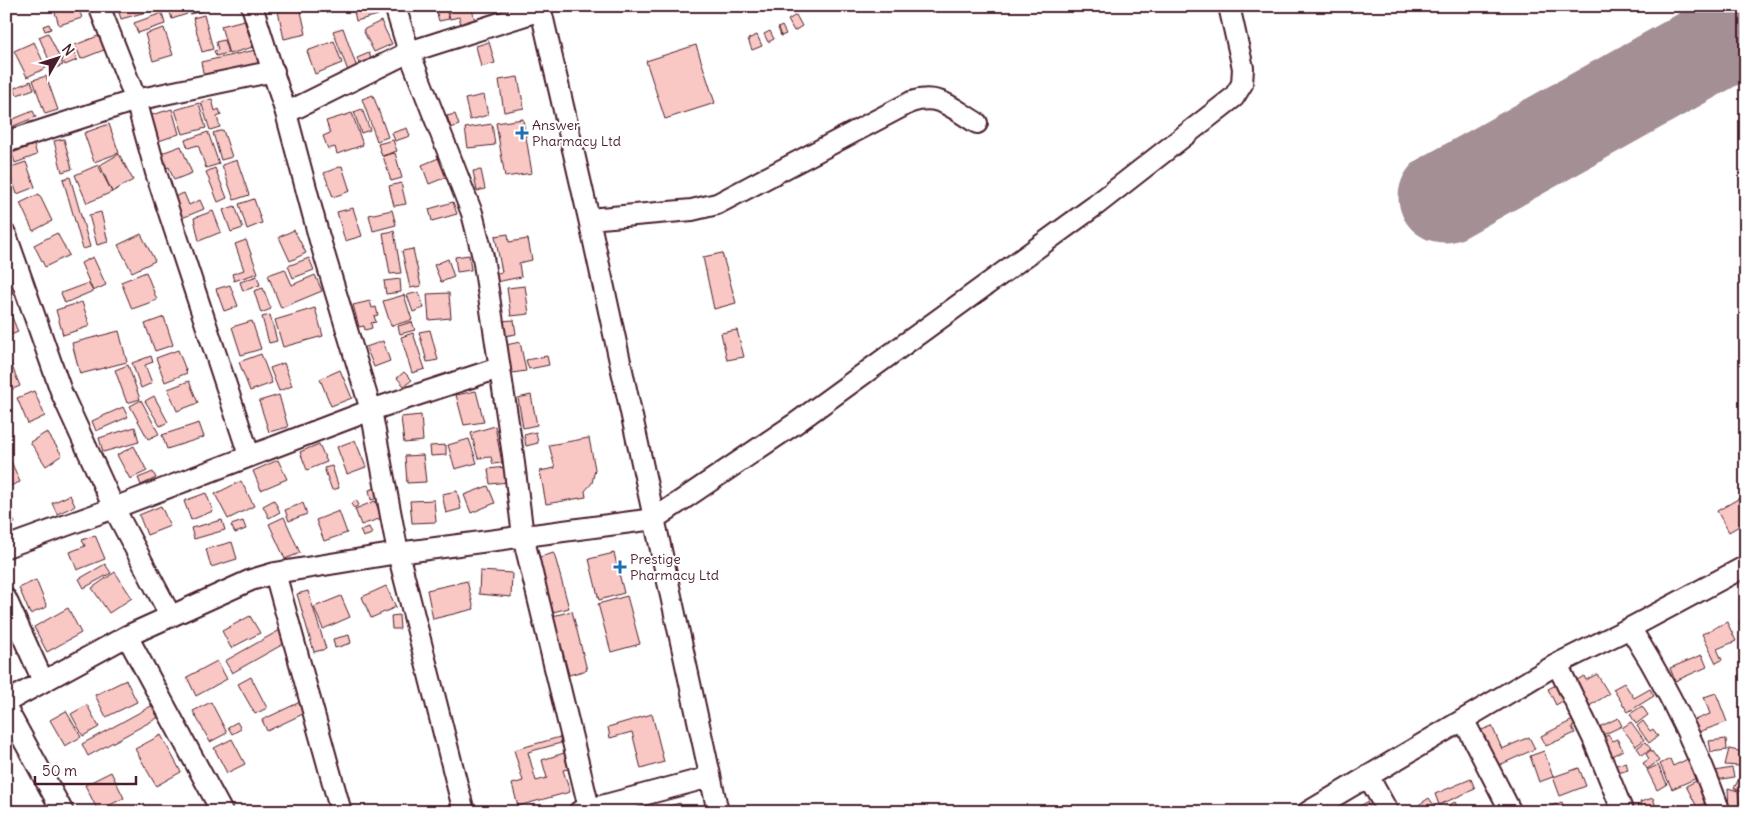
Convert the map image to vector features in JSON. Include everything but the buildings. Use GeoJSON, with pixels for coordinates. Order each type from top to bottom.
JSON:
{"type":"FeatureCollection","features":[{"type":"Feature","properties":{"kind":"street"},"geometry":{"type":"LineString","coordinates":[[100,6],[136,100],[157,176],[249,455]]}},
{"type":"Feature","properties":{"kind":"street"},"geometry":{"type":"LineString","coordinates":[[252,6],[274,72],[319,237],[371,410],[398,553],[464,812]]}},
{"type":"Feature","properties":{"kind":"street"},"geometry":{"type":"LineString","coordinates":[[395,6],[409,52],[472,213],[482,258],[523,536],[586,811],[710,777]]}},
{"type":"Feature","properties":{"kind":"street"},"geometry":{"type":"LineString","coordinates":[[6,702],[127,636],[170,615],[244,582],[275,573],[398,553],[654,519],[796,423],[1001,274],[1096,204],[1234,97],[1242,84],[1243,68],[1229,6]]}},
{"type":"Feature","properties":{"kind":"street"},"geometry":{"type":"LineString","coordinates":[[286,113],[409,52],[540,8],[589,219],[718,812]]}},
{"type":"Feature","properties":{"kind":"street"},"geometry":{"type":"LineString","coordinates":[[6,142],[136,100],[274,72]]}},
{"type":"Feature","properties":{"kind":"street"},"geometry":{"type":"LineString","coordinates":[[589,219],[692,210],[717,204],[910,102],[923,98],[935,98],[976,122]]}},
{"type":"Feature","properties":{"kind":"street"},"geometry":{"type":"LineString","coordinates":[[6,235],[62,394],[114,508],[170,615]]}},
{"type":"Feature","properties":{"kind":"street"},"geometry":{"type":"LineString","coordinates":[[6,547],[371,410],[499,368]]}},
{"type":"Feature","properties":{"kind":"street"},"geometry":{"type":"LineString","coordinates":[[1308,812],[1557,664],[1630,628],[1746,566]]}},
{"type":"Feature","properties":{"kind":"street"},"geometry":{"type":"LineString","coordinates":[[275,573],[341,812]]}},
{"type":"Feature","properties":{"kind":"street"},"geometry":{"type":"LineString","coordinates":[[6,599],[43,681]]}},
{"type":"Feature","properties":{"kind":"street"},"geometry":{"type":"LineString","coordinates":[[1630,628],[1658,673],[1686,726],[1720,812]]}},
{"type":"Feature","properties":{"kind":"street"},"geometry":{"type":"LineString","coordinates":[[127,636],[222,812]]}},
{"type":"Feature","properties":{"kind":"street"},"geometry":{"type":"LineString","coordinates":[[1557,664],[1593,738],[1623,812]]}},
{"type":"Feature","properties":{"kind":"street"},"geometry":{"type":"LineString","coordinates":[[6,708],[63,812]]}},
{"type":"Feature","properties":{"kind":"street"},"geometry":{"type":"LineString","coordinates":[[1464,721],[1511,812]]}},
{"type":"Feature","properties":{"kind":"street"},"geometry":{"type":"LineString","coordinates":[[1368,776],[1388,812]]}},
{"type":"Feature","properties":{"kind":"runway"},"geometry":{"type":"LineString","coordinates":[[1444,197],[1746,28]]}},
{"type":"Feature","properties":{"kind":"place","name":"Answer Pharmacy Ltd"},"geometry":{"type":"Point","coordinates":[522,133]}},
{"type":"Feature","properties":{"kind":"place","name":"Prestige Pharmacy Ltd"},"geometry":{"type":"Point","coordinates":[620,567]}}]}
